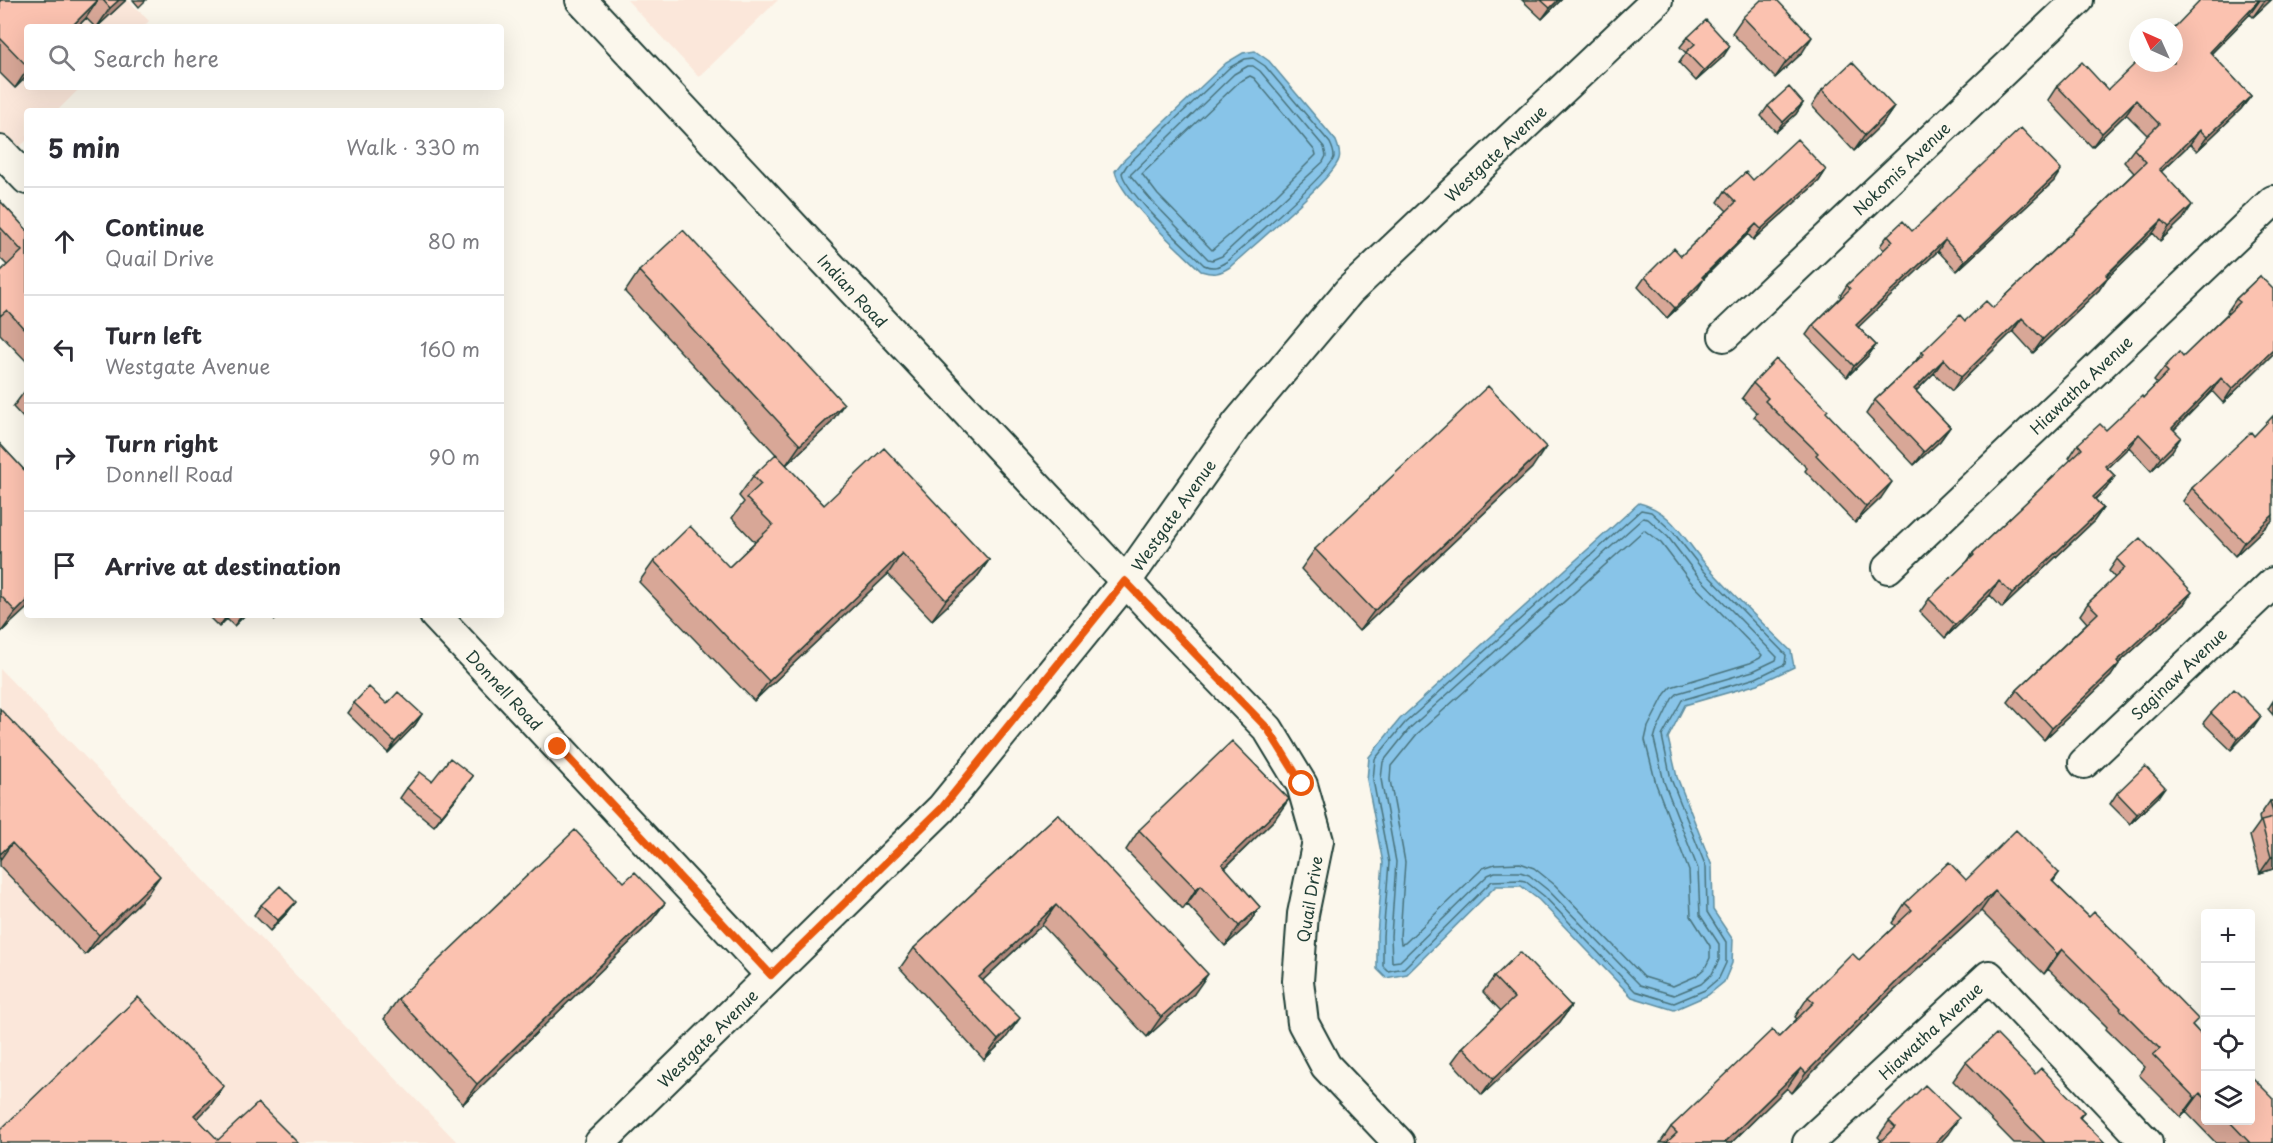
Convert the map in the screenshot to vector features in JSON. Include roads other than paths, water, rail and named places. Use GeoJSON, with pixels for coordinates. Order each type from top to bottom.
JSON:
{"type":"FeatureCollection","features":[{"type":"Feature","properties":{"kind":"street","name":"Indian Road"},"geometry":{"type":"LineString","coordinates":[[580,0],[1125,581]]}},
{"type":"Feature","properties":{"kind":"street","name":"Westgate Avenue"},"geometry":{"type":"LineString","coordinates":[[600,1143],[942,808],[1125,581],[1237,424],[1349,291],[1657,0]]}},
{"type":"Feature","properties":{"kind":"street","name":"Nokomis Avenue"},"geometry":{"type":"LineString","coordinates":[[1724,336],[2078,0]]}},
{"type":"Feature","properties":{"kind":"street"},"geometry":{"type":"LineString","coordinates":[[0,151],[24,176]]}},
{"type":"Feature","properties":{"kind":"street","name":"Hiawatha Avenue"},"geometry":{"type":"LineString","coordinates":[[1888,568],[2273,201]]}},
{"type":"Feature","properties":{"kind":"street","name":"Quail Drive"},"geometry":{"type":"LineString","coordinates":[[1125,581],[1268,729],[1302,784],[1318,841],[1303,914],[1298,981],[1304,1023],[1326,1066],[1399,1143]]}},
{"type":"Feature","properties":{"kind":"street","name":"Saginaw Avenue"},"geometry":{"type":"LineString","coordinates":[[2084,763],[2273,583]]}},
{"type":"Feature","properties":{"kind":"street","name":"Donnell Road"},"geometry":{"type":"LineString","coordinates":[[438,618],[771,975]]}},
{"type":"Feature","properties":{"kind":"street","name":"Hiawatha Avenue"},"geometry":{"type":"LineString","coordinates":[[1808,1143],[1989,976],[2147,1143]]}},
{"type":"Feature","properties":{"kind":"water"},"geometry":{"type":"Polygon","coordinates":[[[1255,51],[1269,61],[1336,141],[1340,157],[1334,168],[1307,197],[1230,267],[1216,273],[1201,271],[1139,209],[1128,195],[1115,171],[1226,63],[1243,53],[1255,51]]]}},
{"type":"Feature","properties":{"kind":"water"},"geometry":{"type":"Polygon","coordinates":[[[1639,503],[1661,513],[1678,529],[1719,579],[1791,651],[1794,667],[1758,684],[1685,705],[1668,738],[1677,777],[1712,866],[1713,910],[1733,940],[1732,963],[1724,982],[1708,995],[1674,1010],[1632,997],[1539,900],[1521,886],[1496,886],[1407,974],[1386,978],[1377,969],[1377,935],[1383,863],[1367,780],[1369,757],[1400,719],[1639,503]]]}}]}
